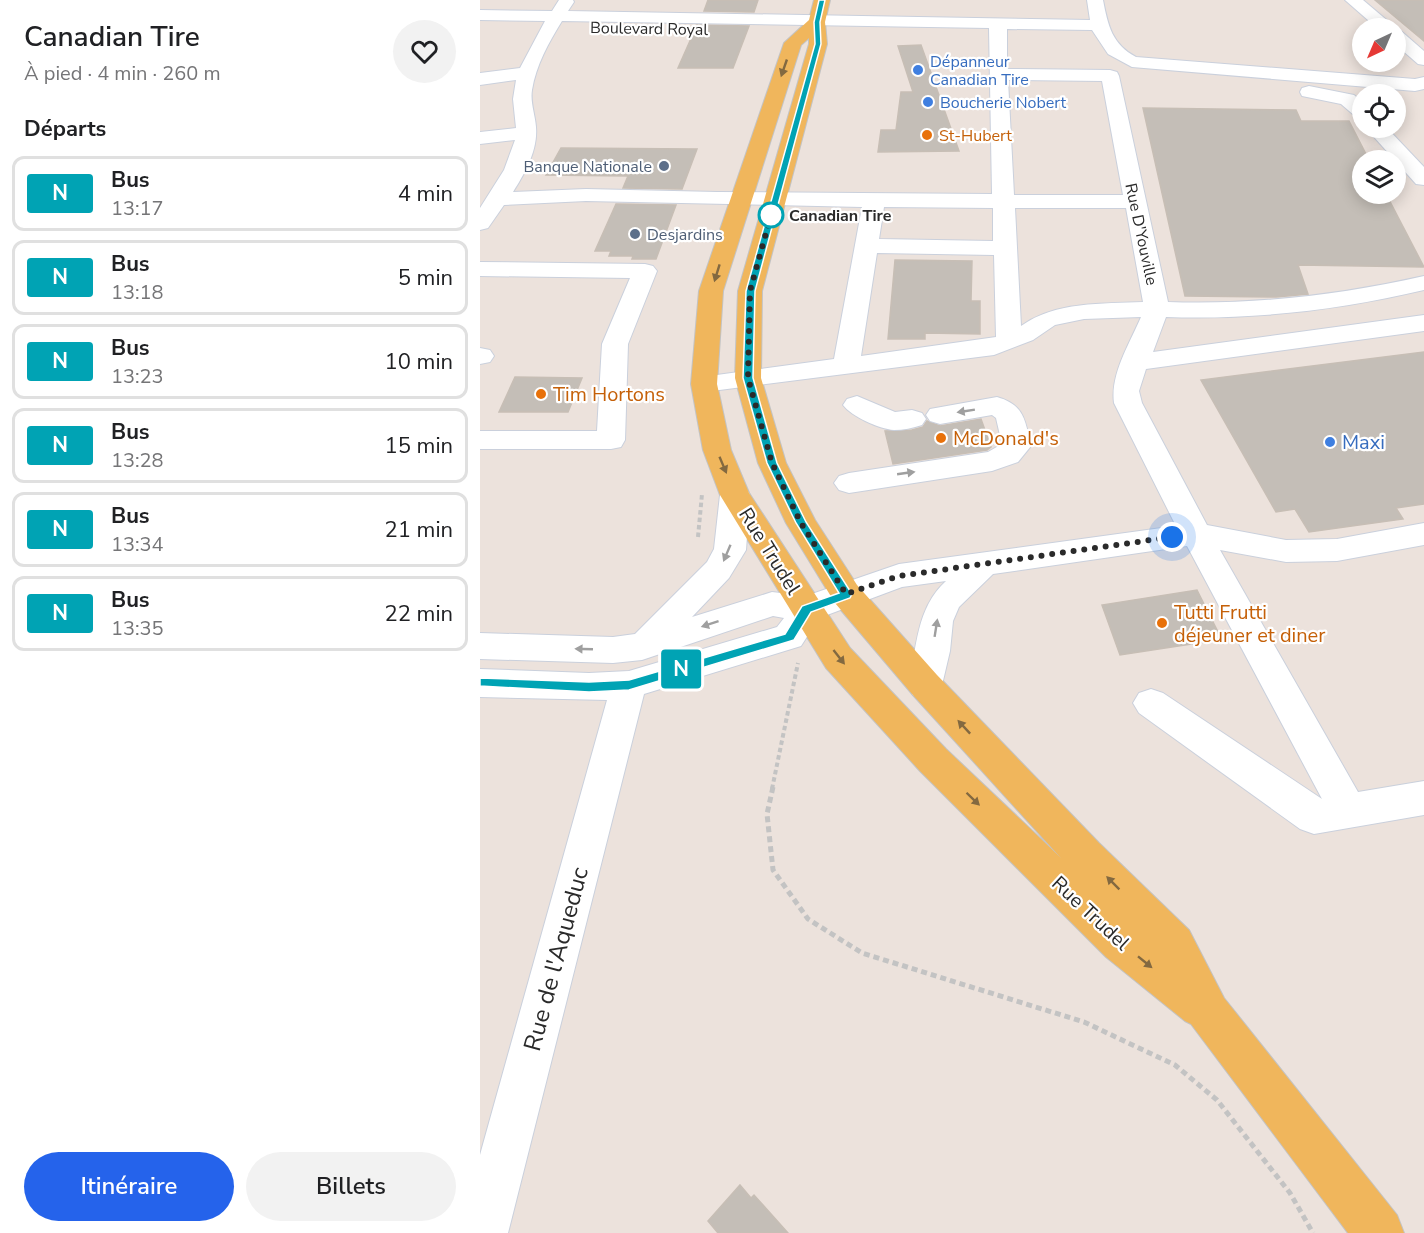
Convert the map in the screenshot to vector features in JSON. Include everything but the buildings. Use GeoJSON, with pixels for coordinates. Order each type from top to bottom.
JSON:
{"type":"FeatureCollection","features":[{"type":"Feature","properties":{"kind":"main road","name":"Rue Trudel"},"geometry":{"type":"LineString","coordinates":[[820,11],[818,44],[750,291],[748,378],[772,463],[801,523],[846,594],[924,685],[1085,856],[1174,944],[1209,1013],[1379,1233]]}},
{"type":"Feature","properties":{"kind":"main road","name":"Rue Trudel"},"geometry":{"type":"LineString","coordinates":[[820,11],[793,43],[711,291],[704,384],[717,450],[735,495],[838,658],[933,760],[1121,943],[1209,1013]]}},
{"type":"Feature","properties":{"kind":"street"},"geometry":{"type":"LineString","coordinates":[[480,223],[500,199],[520,157],[526,133],[522,91],[527,73],[553,21],[567,0]]}},
{"type":"Feature","properties":{"kind":"street"},"geometry":{"type":"LineString","coordinates":[[1095,0],[1099,25],[1111,49],[1132,62],[1415,85],[1424,83]]}},
{"type":"Feature","properties":{"kind":"street"},"geometry":{"type":"LineString","coordinates":[[1353,0],[1375,18]]}},
{"type":"Feature","properties":{"kind":"street","name":"Boulevard Royal"},"geometry":{"type":"LineString","coordinates":[[480,15],[553,21],[772,30],[820,11],[998,24],[1099,25]]}},
{"type":"Feature","properties":{"kind":"street","name":"Boulevard Royal"},"geometry":{"type":"LineString","coordinates":[[480,26],[553,21]]}},
{"type":"Feature","properties":{"kind":"street"},"geometry":{"type":"LineString","coordinates":[[998,24],[1009,341]]}},
{"type":"Feature","properties":{"kind":"street"},"geometry":{"type":"LineString","coordinates":[[1406,44],[1424,60]]}},
{"type":"Feature","properties":{"kind":"street"},"geometry":{"type":"LineString","coordinates":[[480,79],[527,73]]}},
{"type":"Feature","properties":{"kind":"street"},"geometry":{"type":"LineString","coordinates":[[998,74],[1110,76],[1290,88],[1347,99],[1352,103]]}},
{"type":"Feature","properties":{"kind":"street","name":"Rue D'Youville"},"geometry":{"type":"LineString","coordinates":[[1110,76],[1157,309],[1126,391],[1128,403],[1196,534],[1348,811]]}},
{"type":"Feature","properties":{"kind":"street"},"geometry":{"type":"LineString","coordinates":[[480,138],[526,133]]}},
{"type":"Feature","properties":{"kind":"street"},"geometry":{"type":"LineString","coordinates":[[1385,138],[1424,179]]}},
{"type":"Feature","properties":{"kind":"street"},"geometry":{"type":"LineString","coordinates":[[500,199],[586,195],[740,199],[1136,202]]}},
{"type":"Feature","properties":{"kind":"street"},"geometry":{"type":"LineString","coordinates":[[846,366],[874,200]]}},
{"type":"Feature","properties":{"kind":"street"},"geometry":{"type":"LineString","coordinates":[[866,246],[1005,248]]}},
{"type":"Feature","properties":{"kind":"street"},"geometry":{"type":"LineString","coordinates":[[480,440],[611,440],[615,344],[645,271],[483,274]]}},
{"type":"Feature","properties":{"kind":"street"},"geometry":{"type":"LineString","coordinates":[[704,384],[994,347],[1024,335],[1047,319],[1084,312],[1157,309],[1208,311],[1325,303],[1424,283]]}},
{"type":"Feature","properties":{"kind":"street"},"geometry":{"type":"LineString","coordinates":[[1136,362],[1424,323]]}},
{"type":"Feature","properties":{"kind":"street"},"geometry":{"type":"LineString","coordinates":[[856,405],[892,421],[912,419]]}},
{"type":"Feature","properties":{"kind":"street"},"geometry":{"type":"LineString","coordinates":[[849,483],[992,461],[1008,455],[1017,446],[1010,414],[997,406],[940,415]]}},
{"type":"Feature","properties":{"kind":"street"},"geometry":{"type":"LineString","coordinates":[[480,423],[612,421]]}},
{"type":"Feature","properties":{"kind":"street"},"geometry":{"type":"LineString","coordinates":[[635,666],[715,575],[730,550],[735,495]]}},
{"type":"Feature","properties":{"kind":"street"},"geometry":{"type":"LineString","coordinates":[[480,682],[589,687],[635,666],[789,637],[807,609],[899,576],[1196,534],[1286,551],[1337,550],[1424,534]]}},
{"type":"Feature","properties":{"kind":"street"},"geometry":{"type":"LineString","coordinates":[[924,685],[933,651],[936,621],[946,600],[983,565]]}},
{"type":"Feature","properties":{"kind":"street"},"geometry":{"type":"LineString","coordinates":[[480,646],[613,650],[635,666]]}},
{"type":"Feature","properties":{"kind":"street","name":"Rue de l'Aqueduc"},"geometry":{"type":"LineString","coordinates":[[483,1233],[635,666]]}},
{"type":"Feature","properties":{"kind":"street"},"geometry":{"type":"LineString","coordinates":[[1151,703],[1314,817],[1424,798]]}},
{"type":"Feature","properties":{"kind":"path"},"geometry":{"type":"LineString","coordinates":[[797,653],[798,667],[767,814],[773,870],[808,919],[862,953],[1084,1022],[1175,1065],[1217,1100],[1290,1193],[1313,1233]]}},
{"type":"Feature","properties":{"kind":"bus line","name":"N"},"geometry":{"type":"LineString","coordinates":[[480,683],[589,687],[629,685],[789,637],[807,609],[846,594],[801,523],[772,463],[748,378],[750,291],[818,44],[817,22],[822,0]]}},
{"type":"Feature","properties":{"kind":"place","name":"Dépanneur Canadian Tire"},"geometry":{"type":"Point","coordinates":[918,70]}},
{"type":"Feature","properties":{"kind":"place","name":"Boucherie Nobert"},"geometry":{"type":"Point","coordinates":[928,102]}},
{"type":"Feature","properties":{"kind":"place","name":"St-Hubert"},"geometry":{"type":"Point","coordinates":[927,135]}},
{"type":"Feature","properties":{"kind":"place","name":"Banque Nationale"},"geometry":{"type":"Point","coordinates":[664,166]}},
{"type":"Feature","properties":{"kind":"place","name":"Canadian Tire"},"geometry":{"type":"Point","coordinates":[771,215]}},
{"type":"Feature","properties":{"kind":"place","name":"Desjardins"},"geometry":{"type":"Point","coordinates":[635,234]}},
{"type":"Feature","properties":{"kind":"place","name":"Tim Hortons"},"geometry":{"type":"Point","coordinates":[541,394]}},
{"type":"Feature","properties":{"kind":"place","name":"McDonald's"},"geometry":{"type":"Point","coordinates":[941,438]}},
{"type":"Feature","properties":{"kind":"place","name":"Maxi"},"geometry":{"type":"Point","coordinates":[1330,442]}},
{"type":"Feature","properties":{"kind":"place","name":"Tutti Frutti déjeuner et diner"},"geometry":{"type":"Point","coordinates":[1162,623]}},
{"type":"Feature","properties":{"kind":"route"},"geometry":{"type":"LineString","coordinates":[[771,215],[750,291],[748,378],[772,463],[801,523],[846,594],[899,576],[1172,537]]}}]}
